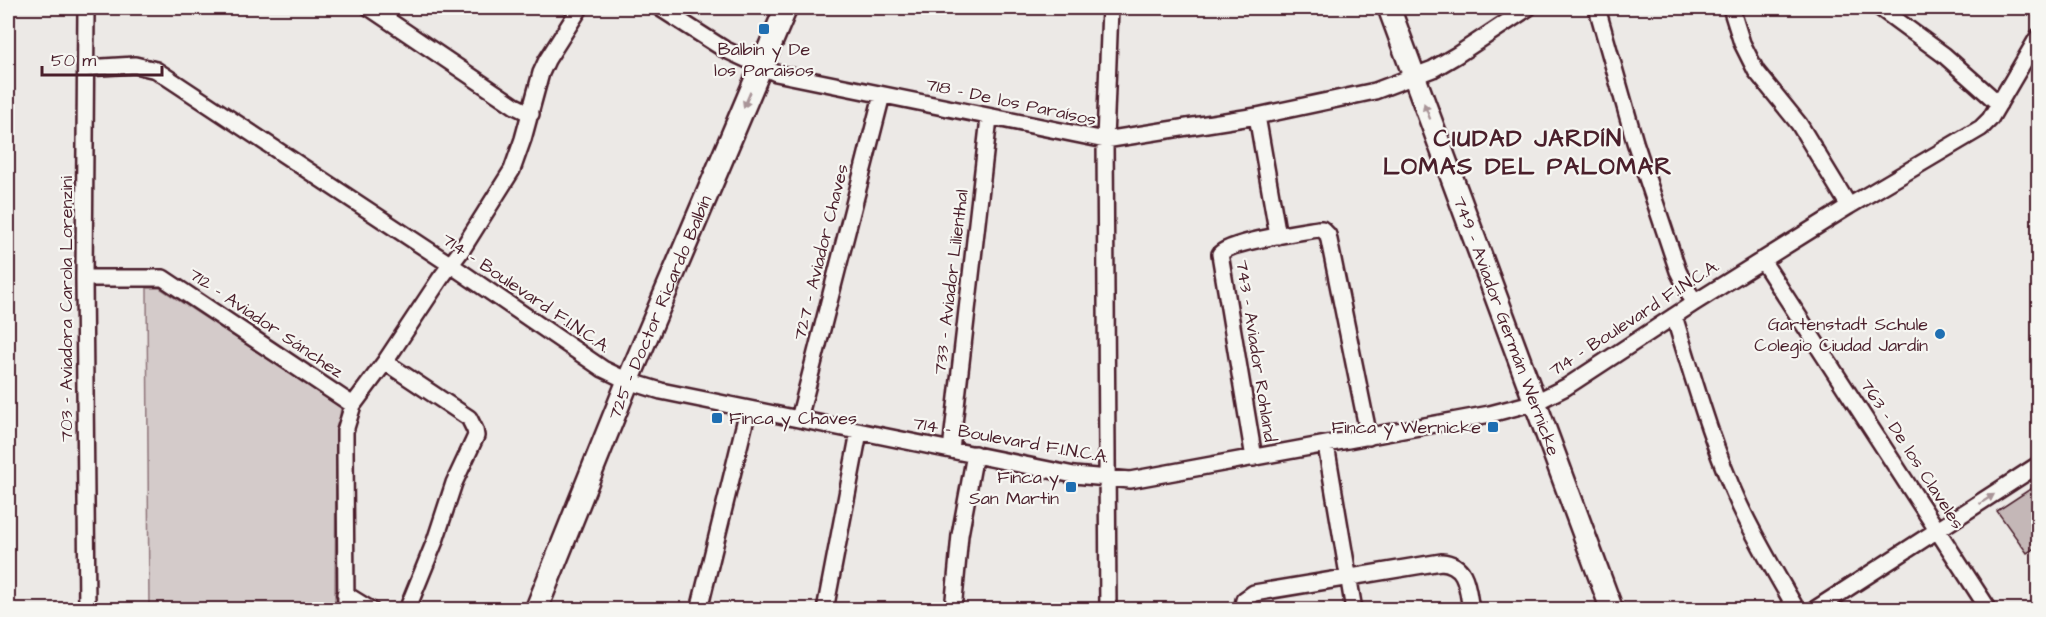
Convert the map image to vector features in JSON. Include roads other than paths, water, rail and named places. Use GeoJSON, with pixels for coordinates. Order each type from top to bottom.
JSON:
{"type":"FeatureCollection","features":[{"type":"Feature","properties":{"kind":"street","name":"703 - Aviadora Carola Lorenzini"},"geometry":{"type":"LineString","coordinates":[[86,8],[84,278],[87,609]]}},
{"type":"Feature","properties":{"kind":"street"},"geometry":{"type":"LineString","coordinates":[[370,8],[515,106],[531,114]]}},
{"type":"Feature","properties":{"kind":"street"},"geometry":{"type":"LineString","coordinates":[[371,609],[345,602],[345,431],[353,405],[463,248],[512,170],[531,114],[541,73],[580,8]]}},
{"type":"Feature","properties":{"kind":"street","name":"718 - De los Paraísos"},"geometry":{"type":"LineString","coordinates":[[660,8],[724,49],[761,67],[794,77],[1105,140],[1257,116],[1375,91],[1415,78],[1457,55],[1527,8]]}},
{"type":"Feature","properties":{"kind":"street","name":"725 - Doctor Ricardo Balbín"},"geometry":{"type":"LineString","coordinates":[[536,609],[628,381],[786,8]]}},
{"type":"Feature","properties":{"kind":"street"},"geometry":{"type":"LineString","coordinates":[[1108,609],[1105,140],[1110,8]]}},
{"type":"Feature","properties":{"kind":"street","name":"749 - Aviador Germán Wernicke"},"geometry":{"type":"LineString","coordinates":[[1389,8],[1612,609]]}},
{"type":"Feature","properties":{"kind":"street"},"geometry":{"type":"LineString","coordinates":[[1597,8],[1635,142],[1678,271],[1694,303]]}},
{"type":"Feature","properties":{"kind":"street"},"geometry":{"type":"LineString","coordinates":[[1731,8],[1742,43],[1756,71],[1799,124],[1849,206]]}},
{"type":"Feature","properties":{"kind":"street"},"geometry":{"type":"LineString","coordinates":[[1880,8],[1944,55],[1999,104]]}},
{"type":"Feature","properties":{"kind":"street","name":"714 - Boulevard F.I.N.C.A."},"geometry":{"type":"LineString","coordinates":[[86,68],[135,65],[156,70],[451,265],[603,369],[628,381],[661,391],[748,410],[975,454],[1074,476],[1130,480],[1490,414],[1536,402],[1566,387],[1849,206],[1969,136],[1990,119],[2038,37]]}},
{"type":"Feature","properties":{"kind":"street","name":"727 - Aviador Chaves"},"geometry":{"type":"LineString","coordinates":[[798,419],[882,94]]}},
{"type":"Feature","properties":{"kind":"street"},"geometry":{"type":"LineString","coordinates":[[1257,116],[1278,236],[1318,229],[1326,232],[1329,239],[1369,436]]}},
{"type":"Feature","properties":{"kind":"street","name":"733 - Aviador Lilienthal"},"geometry":{"type":"LineString","coordinates":[[951,450],[989,118]]}},
{"type":"Feature","properties":{"kind":"street","name":"743 - Aviador Rohland"},"geometry":{"type":"LineString","coordinates":[[1254,458],[1220,258],[1221,252],[1228,248],[1278,236]]}},
{"type":"Feature","properties":{"kind":"street","name":"763 - De los Claveles"},"geometry":{"type":"LineString","coordinates":[[1762,260],[1989,609]]}},
{"type":"Feature","properties":{"kind":"street","name":"712 - Aviador Sánchez"},"geometry":{"type":"LineString","coordinates":[[84,278],[163,278],[353,405]]}},
{"type":"Feature","properties":{"kind":"street"},"geometry":{"type":"LineString","coordinates":[[1674,316],[1711,434],[1727,476],[1757,542],[1797,609]]}},
{"type":"Feature","properties":{"kind":"street"},"geometry":{"type":"LineString","coordinates":[[385,362],[469,418],[476,430],[407,609]]}},
{"type":"Feature","properties":{"kind":"street"},"geometry":{"type":"LineString","coordinates":[[699,609],[748,410]]}},
{"type":"Feature","properties":{"kind":"street"},"geometry":{"type":"LineString","coordinates":[[825,609],[859,432]]}},
{"type":"Feature","properties":{"kind":"street"},"geometry":{"type":"LineString","coordinates":[[1326,445],[1354,609]]}},
{"type":"Feature","properties":{"kind":"street"},"geometry":{"type":"LineString","coordinates":[[953,609],[960,535],[975,454]]}},
{"type":"Feature","properties":{"kind":"street"},"geometry":{"type":"LineString","coordinates":[[1814,609],[2038,465]]}},
{"type":"Feature","properties":{"kind":"street"},"geometry":{"type":"LineString","coordinates":[[1242,609],[1244,600],[1254,593],[1441,562],[1449,563],[1461,570],[1465,577],[1471,609]]}},
{"type":"Feature","properties":{"kind":"place","name":"Balbin y De los Paraisos"},"geometry":{"type":"Point","coordinates":[764,29]}},
{"type":"Feature","properties":{"kind":"place","name":"Gartenstadt Schule Colegio Ciudad Jardín"},"geometry":{"type":"Point","coordinates":[1940,334]}},
{"type":"Feature","properties":{"kind":"place","name":"Finca y Chaves"},"geometry":{"type":"Point","coordinates":[717,418]}},
{"type":"Feature","properties":{"kind":"place","name":"Finca y Wernicke"},"geometry":{"type":"Point","coordinates":[1493,427]}},
{"type":"Feature","properties":{"kind":"place","name":"Finca y San Martin"},"geometry":{"type":"Point","coordinates":[1071,487]}},
{"type":"Feature","properties":{"kind":"district","name":"CIUDAD JARDÍN LOMAS DEL PALOMAR"},"geometry":{"type":"Point","coordinates":[1528,153]}}]}
